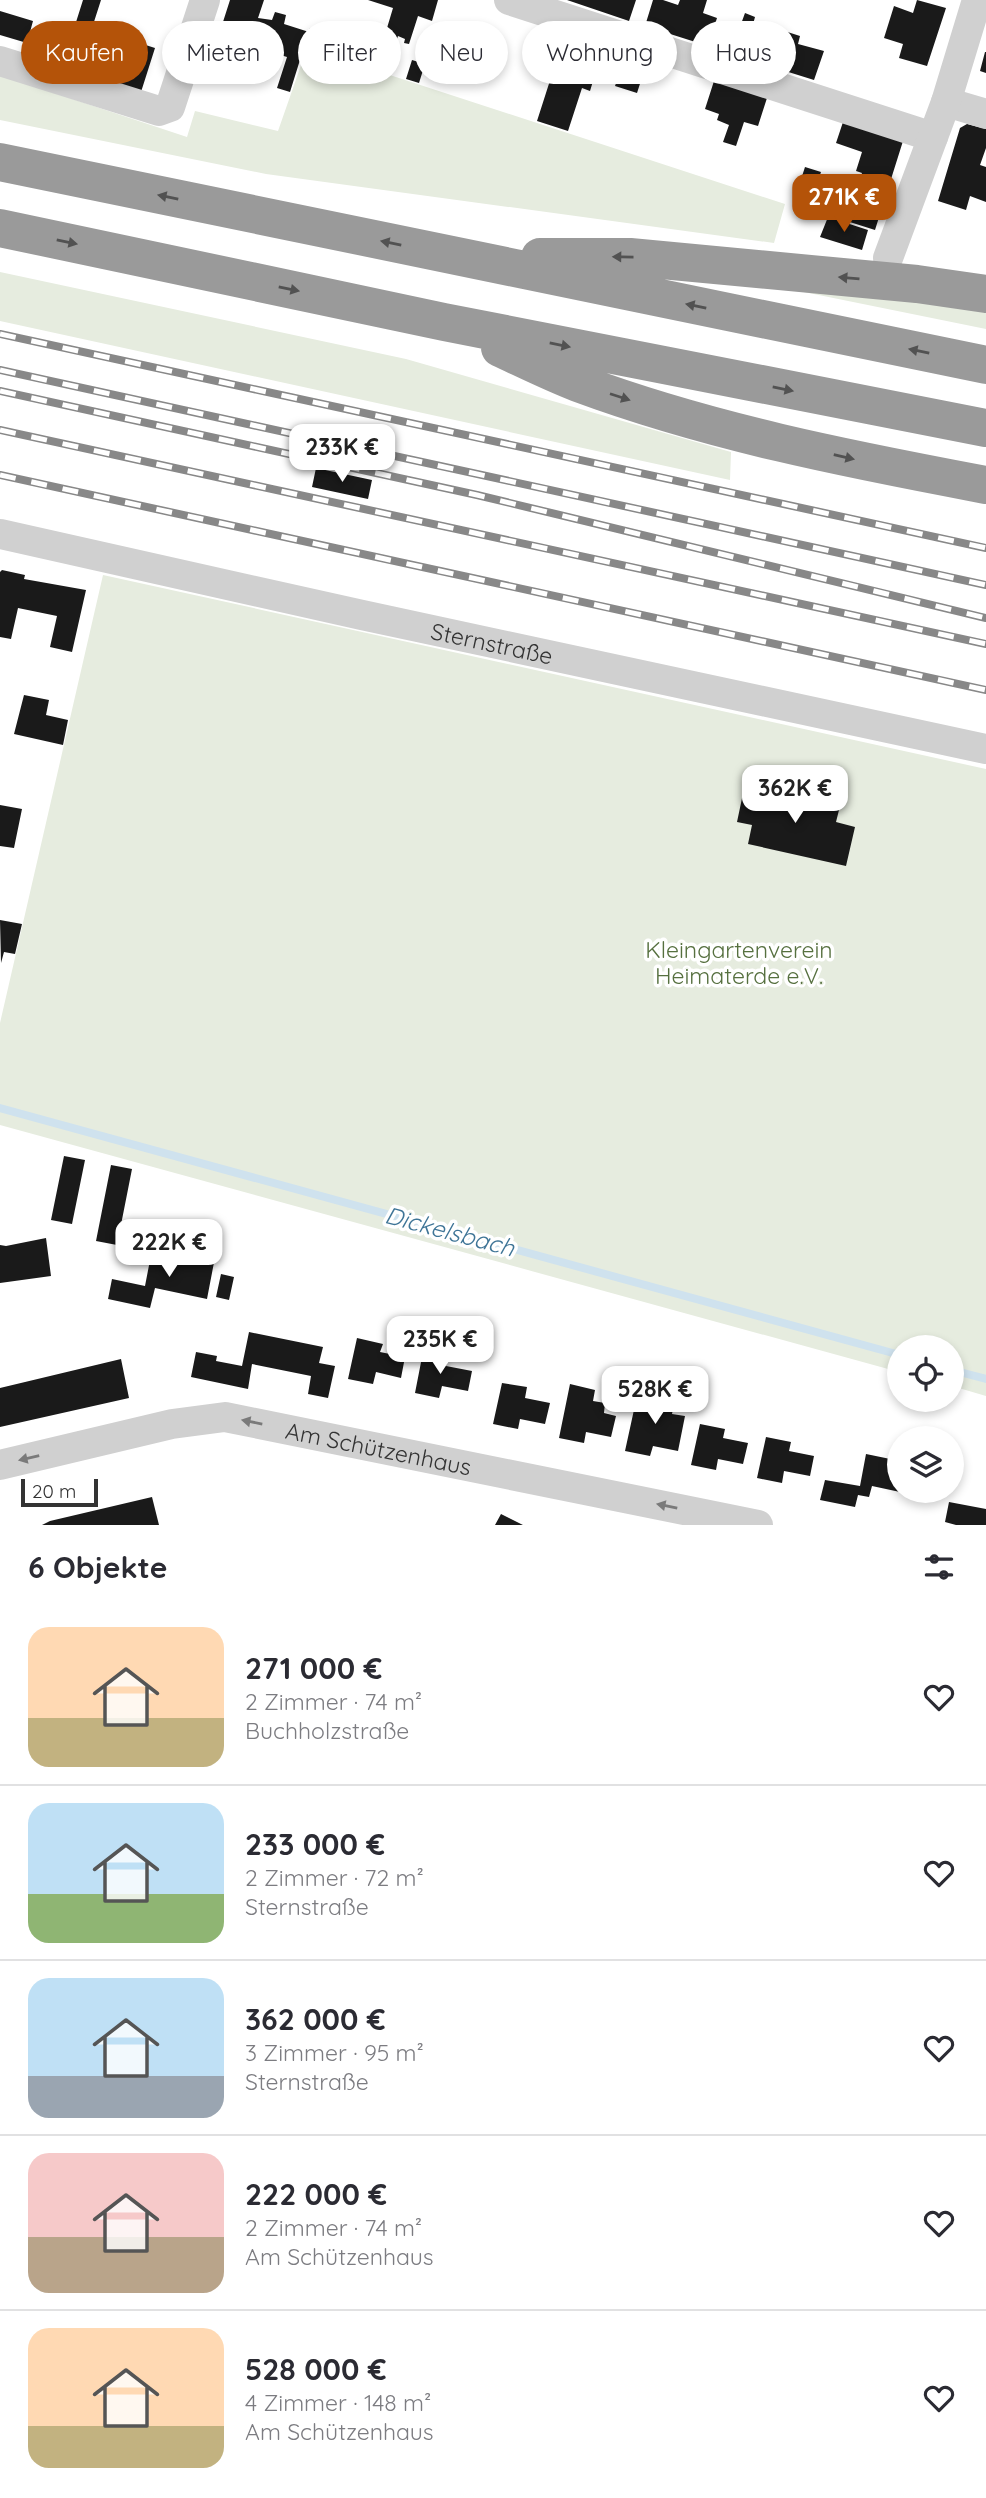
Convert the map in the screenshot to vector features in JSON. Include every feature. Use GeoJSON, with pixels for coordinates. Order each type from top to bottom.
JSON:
{"type":"FeatureCollection","features":[{"type":"Feature","properties":{"kind":"highway"},"geometry":{"type":"LineString","coordinates":[[0,162],[986,365]]}},
{"type":"Feature","properties":{"kind":"highway"},"geometry":{"type":"LineString","coordinates":[[0,228],[444,322],[986,429]]}},
{"type":"Feature","properties":{"kind":"highway"},"geometry":{"type":"LineString","coordinates":[[458,257],[630,257],[917,284],[986,294]]}},
{"type":"Feature","properties":{"kind":"highway"},"geometry":{"type":"LineString","coordinates":[[444,322],[576,383],[705,425],[856,460],[986,485]]}},
{"type":"Feature","properties":{"kind":"street"},"geometry":{"type":"LineString","coordinates":[[0,61],[159,111],[170,107],[205,0]]}},
{"type":"Feature","properties":{"kind":"street"},"geometry":{"type":"LineString","coordinates":[[509,0],[933,136]]}},
{"type":"Feature","properties":{"kind":"street"},"geometry":{"type":"LineString","coordinates":[[888,258],[946,103],[977,0]]}},
{"type":"Feature","properties":{"kind":"street"},"geometry":{"type":"LineString","coordinates":[[946,103],[986,114]]}},
{"type":"Feature","properties":{"kind":"street","name":"Sternstraße"},"geometry":{"type":"LineString","coordinates":[[0,534],[986,749]]}},
{"type":"Feature","properties":{"kind":"street","name":"Am Schützenhaus"},"geometry":{"type":"LineString","coordinates":[[0,1465],[172,1424],[225,1417],[758,1525]]}},
{"type":"Feature","properties":{"kind":"green space"},"geometry":{"type":"Polygon","coordinates":[[[298,74],[298,84],[401,84],[401,79],[785,204],[774,243],[266,174],[0,120],[0,75],[187,137],[195,111],[278,131],[298,74]]]}},
{"type":"Feature","properties":{"kind":"green space"},"geometry":{"type":"Polygon","coordinates":[[[0,272],[406,359],[731,452],[730,480],[0,321],[0,272]]]}},
{"type":"Feature","properties":{"kind":"green space"},"geometry":{"type":"Polygon","coordinates":[[[759,283],[986,308],[986,329],[759,283]]]}},
{"type":"Feature","properties":{"kind":"green space","name":"Kleingartenverein Heimaterde e.V."},"geometry":{"type":"Polygon","coordinates":[[[103,575],[986,769],[986,1396],[964,1390],[964,1335],[887,1335],[887,1369],[0,1125],[0,1023],[103,575]]]}},
{"type":"Feature","properties":{"kind":"building"},"geometry":{"type":"Polygon","coordinates":[[[83,0],[101,0],[94,21],[76,21],[83,0]]]}},
{"type":"Feature","properties":{"kind":"building"},"geometry":{"type":"Polygon","coordinates":[[[230,0],[264,0],[258,18],[272,20],[275,12],[286,15],[284,24],[284,21],[223,21],[230,0]]]}},
{"type":"Feature","properties":{"kind":"building"},"geometry":{"type":"Polygon","coordinates":[[[368,0],[438,0],[432,21],[418,16],[409,44],[404,43],[405,39],[401,37],[401,21],[389,21],[393,8],[368,0]]]}},
{"type":"Feature","properties":{"kind":"building"},"geometry":{"type":"Polygon","coordinates":[[[567,0],[636,0],[629,21],[567,0]]]}},
{"type":"Feature","properties":{"kind":"building"},"geometry":{"type":"Polygon","coordinates":[[[653,0],[678,5],[680,0],[707,0],[703,13],[717,18],[716,21],[691,21],[691,41],[677,36],[677,21],[647,21],[653,0]]]}},
{"type":"Feature","properties":{"kind":"building"},"geometry":{"type":"Polygon","coordinates":[[[917,0],[946,8],[927,66],[899,58],[903,44],[884,38],[894,6],[913,13],[917,0]]]}},
{"type":"Feature","properties":{"kind":"building"},"geometry":{"type":"Polygon","coordinates":[[[0,11],[33,21],[21,21],[21,41],[0,35],[0,11]]]}},
{"type":"Feature","properties":{"kind":"building"},"geometry":{"type":"Polygon","coordinates":[[[745,13],[755,17],[754,21],[742,21],[745,13]]]}},
{"type":"Feature","properties":{"kind":"building"},"geometry":{"type":"Polygon","coordinates":[[[284,24],[298,28],[298,66],[290,92],[277,88],[278,84],[284,84],[287,57],[284,56],[284,24]]]}},
{"type":"Feature","properties":{"kind":"building"},"geometry":{"type":"Polygon","coordinates":[[[796,35],[800,36],[798,44],[824,51],[814,80],[796,74],[796,35]]]}},
{"type":"Feature","properties":{"kind":"building"},"geometry":{"type":"Polygon","coordinates":[[[148,46],[155,48],[148,70],[148,46]]]}},
{"type":"Feature","properties":{"kind":"building"},"geometry":{"type":"Polygon","coordinates":[[[986,52],[986,73],[980,71],[986,52]]]}},
{"type":"Feature","properties":{"kind":"building"},"geometry":{"type":"Polygon","coordinates":[[[412,60],[415,61],[415,82],[406,79],[412,60]]]}},
{"type":"Feature","properties":{"kind":"building"},"geometry":{"type":"Polygon","coordinates":[[[116,84],[144,84],[141,92],[116,84]]]}},
{"type":"Feature","properties":{"kind":"building"},"geometry":{"type":"Polygon","coordinates":[[[549,84],[592,84],[590,91],[582,88],[568,131],[537,121],[549,84]]]}},
{"type":"Feature","properties":{"kind":"building"},"geometry":{"type":"Polygon","coordinates":[[[616,84],[640,84],[637,93],[615,86],[616,84]]]}},
{"type":"Feature","properties":{"kind":"building"},"geometry":{"type":"Polygon","coordinates":[[[713,84],[723,84],[767,98],[758,126],[744,122],[736,146],[723,142],[729,125],[717,120],[719,114],[705,109],[713,84]]]}},
{"type":"Feature","properties":{"kind":"building"},"geometry":{"type":"Polygon","coordinates":[[[843,122],[903,141],[875,230],[793,204],[805,167],[821,172],[814,193],[851,205],[862,173],[856,171],[862,152],[836,143],[843,122]]]}},
{"type":"Feature","properties":{"kind":"building"},"geometry":{"type":"Polygon","coordinates":[[[967,124],[986,129],[986,148],[980,165],[986,167],[986,202],[970,196],[966,210],[938,201],[960,128],[967,124]]]}},
{"type":"Feature","properties":{"kind":"building"},"geometry":{"type":"Polygon","coordinates":[[[828,217],[868,230],[862,250],[820,237],[828,217]]]}},
{"type":"Feature","properties":{"kind":"building"},"geometry":{"type":"Polygon","coordinates":[[[316,468],[372,480],[368,499],[312,487],[316,468]]]}},
{"type":"Feature","properties":{"kind":"building"},"geometry":{"type":"Polygon","coordinates":[[[2,570],[25,575],[24,579],[86,590],[72,652],[50,647],[57,616],[18,608],[11,639],[0,637],[2,570]]]}},
{"type":"Feature","properties":{"kind":"building"},"geometry":{"type":"Polygon","coordinates":[[[24,695],[49,700],[46,715],[68,720],[63,745],[14,734],[24,695]]]}},
{"type":"Feature","properties":{"kind":"building"},"geometry":{"type":"Polygon","coordinates":[[[745,784],[840,806],[836,822],[855,827],[846,866],[748,844],[752,825],[737,822],[745,784]]]}},
{"type":"Feature","properties":{"kind":"building"},"geometry":{"type":"Polygon","coordinates":[[[0,805],[22,809],[14,848],[0,846],[0,805]]]}},
{"type":"Feature","properties":{"kind":"building"},"geometry":{"type":"Polygon","coordinates":[[[0,920],[22,924],[15,954],[4,952],[1,963],[0,920]]]}},
{"type":"Feature","properties":{"kind":"building"},"geometry":{"type":"Polygon","coordinates":[[[64,1156],[85,1160],[72,1224],[51,1220],[64,1156]]]}},
{"type":"Feature","properties":{"kind":"building"},"geometry":{"type":"Polygon","coordinates":[[[111,1165],[132,1169],[117,1245],[96,1241],[111,1165]]]}},
{"type":"Feature","properties":{"kind":"building"},"geometry":{"type":"Polygon","coordinates":[[[46,1238],[51,1276],[0,1283],[0,1245],[46,1238]]]}},
{"type":"Feature","properties":{"kind":"building"},"geometry":{"type":"Polygon","coordinates":[[[191,1247],[216,1252],[207,1299],[155,1288],[150,1308],[108,1299],[112,1279],[145,1286],[151,1255],[187,1263],[191,1247]]]}},
{"type":"Feature","properties":{"kind":"building"},"geometry":{"type":"Polygon","coordinates":[[[221,1274],[234,1277],[229,1300],[216,1297],[221,1274]]]}},
{"type":"Feature","properties":{"kind":"building"},"geometry":{"type":"Polygon","coordinates":[[[249,1332],[323,1347],[319,1363],[335,1366],[328,1398],[308,1394],[311,1376],[252,1364],[248,1389],[191,1377],[196,1352],[217,1356],[216,1361],[242,1366],[249,1332]]]}},
{"type":"Feature","properties":{"kind":"building"},"geometry":{"type":"Polygon","coordinates":[[[357,1338],[383,1344],[380,1352],[405,1357],[401,1378],[376,1372],[373,1384],[348,1379],[357,1338]]]}},
{"type":"Feature","properties":{"kind":"building"},"geometry":{"type":"Polygon","coordinates":[[[423,1352],[448,1357],[446,1366],[472,1371],[468,1391],[442,1386],[439,1398],[415,1393],[423,1352]]]}},
{"type":"Feature","properties":{"kind":"building"},"geometry":{"type":"Polygon","coordinates":[[[121,1359],[129,1398],[0,1427],[0,1388],[121,1359]]]}},
{"type":"Feature","properties":{"kind":"building"},"geometry":{"type":"Polygon","coordinates":[[[502,1383],[527,1387],[525,1398],[550,1403],[545,1424],[520,1419],[518,1429],[493,1424],[502,1383]]]}},
{"type":"Feature","properties":{"kind":"building"},"geometry":{"type":"Polygon","coordinates":[[[570,1384],[595,1390],[593,1401],[605,1403],[604,1413],[616,1416],[611,1437],[586,1432],[584,1443],[559,1438],[570,1384]]]}},
{"type":"Feature","properties":{"kind":"building"},"geometry":{"type":"Polygon","coordinates":[[[654,1395],[673,1397],[675,1400],[672,1414],[685,1416],[678,1451],[653,1446],[650,1456],[625,1451],[637,1396],[653,1399],[654,1395]]]}},
{"type":"Feature","properties":{"kind":"building"},"geometry":{"type":"Polygon","coordinates":[[[700,1424],[725,1429],[723,1438],[748,1443],[743,1464],[718,1459],[716,1470],[691,1465],[700,1424]]]}},
{"type":"Feature","properties":{"kind":"building"},"geometry":{"type":"Polygon","coordinates":[[[766,1437],[791,1442],[789,1451],[814,1456],[810,1476],[784,1471],[782,1483],[757,1478],[766,1437]]]}},
{"type":"Feature","properties":{"kind":"building"},"geometry":{"type":"Polygon","coordinates":[[[866,1454],[887,1458],[887,1489],[872,1486],[869,1497],[858,1495],[855,1507],[820,1500],[825,1480],[860,1486],[866,1454]]]}},
{"type":"Feature","properties":{"kind":"building"},"geometry":{"type":"Polygon","coordinates":[[[152,1497],[159,1525],[42,1525],[50,1521],[152,1497]]]}},
{"type":"Feature","properties":{"kind":"building"},"geometry":{"type":"Polygon","coordinates":[[[949,1503],[986,1509],[986,1525],[956,1525],[945,1522],[949,1503]]]}},
{"type":"Feature","properties":{"kind":"building"},"geometry":{"type":"Polygon","coordinates":[[[501,1514],[523,1525],[495,1525],[501,1514]]]}},
{"type":"Feature","properties":{"kind":"waterway","name":"Dickelsbach"},"geometry":{"type":"LineString","coordinates":[[0,1108],[887,1351]]}},
{"type":"Feature","properties":{"kind":"waterway","name":"Dickelsbach"},"geometry":{"type":"LineString","coordinates":[[964,1373],[986,1379]]}},
{"type":"Feature","properties":{"kind":"railway"},"geometry":{"type":"LineString","coordinates":[[0,334],[986,548]]}},
{"type":"Feature","properties":{"kind":"railway"},"geometry":{"type":"LineString","coordinates":[[0,370],[986,585]]}},
{"type":"Feature","properties":{"kind":"railway"},"geometry":{"type":"LineString","coordinates":[[0,391],[477,495],[986,618]]}},
{"type":"Feature","properties":{"kind":"railway"},"geometry":{"type":"LineString","coordinates":[[0,430],[986,644]]}},
{"type":"Feature","properties":{"kind":"railway"},"geometry":{"type":"LineString","coordinates":[[0,475],[986,690]]}}]}
